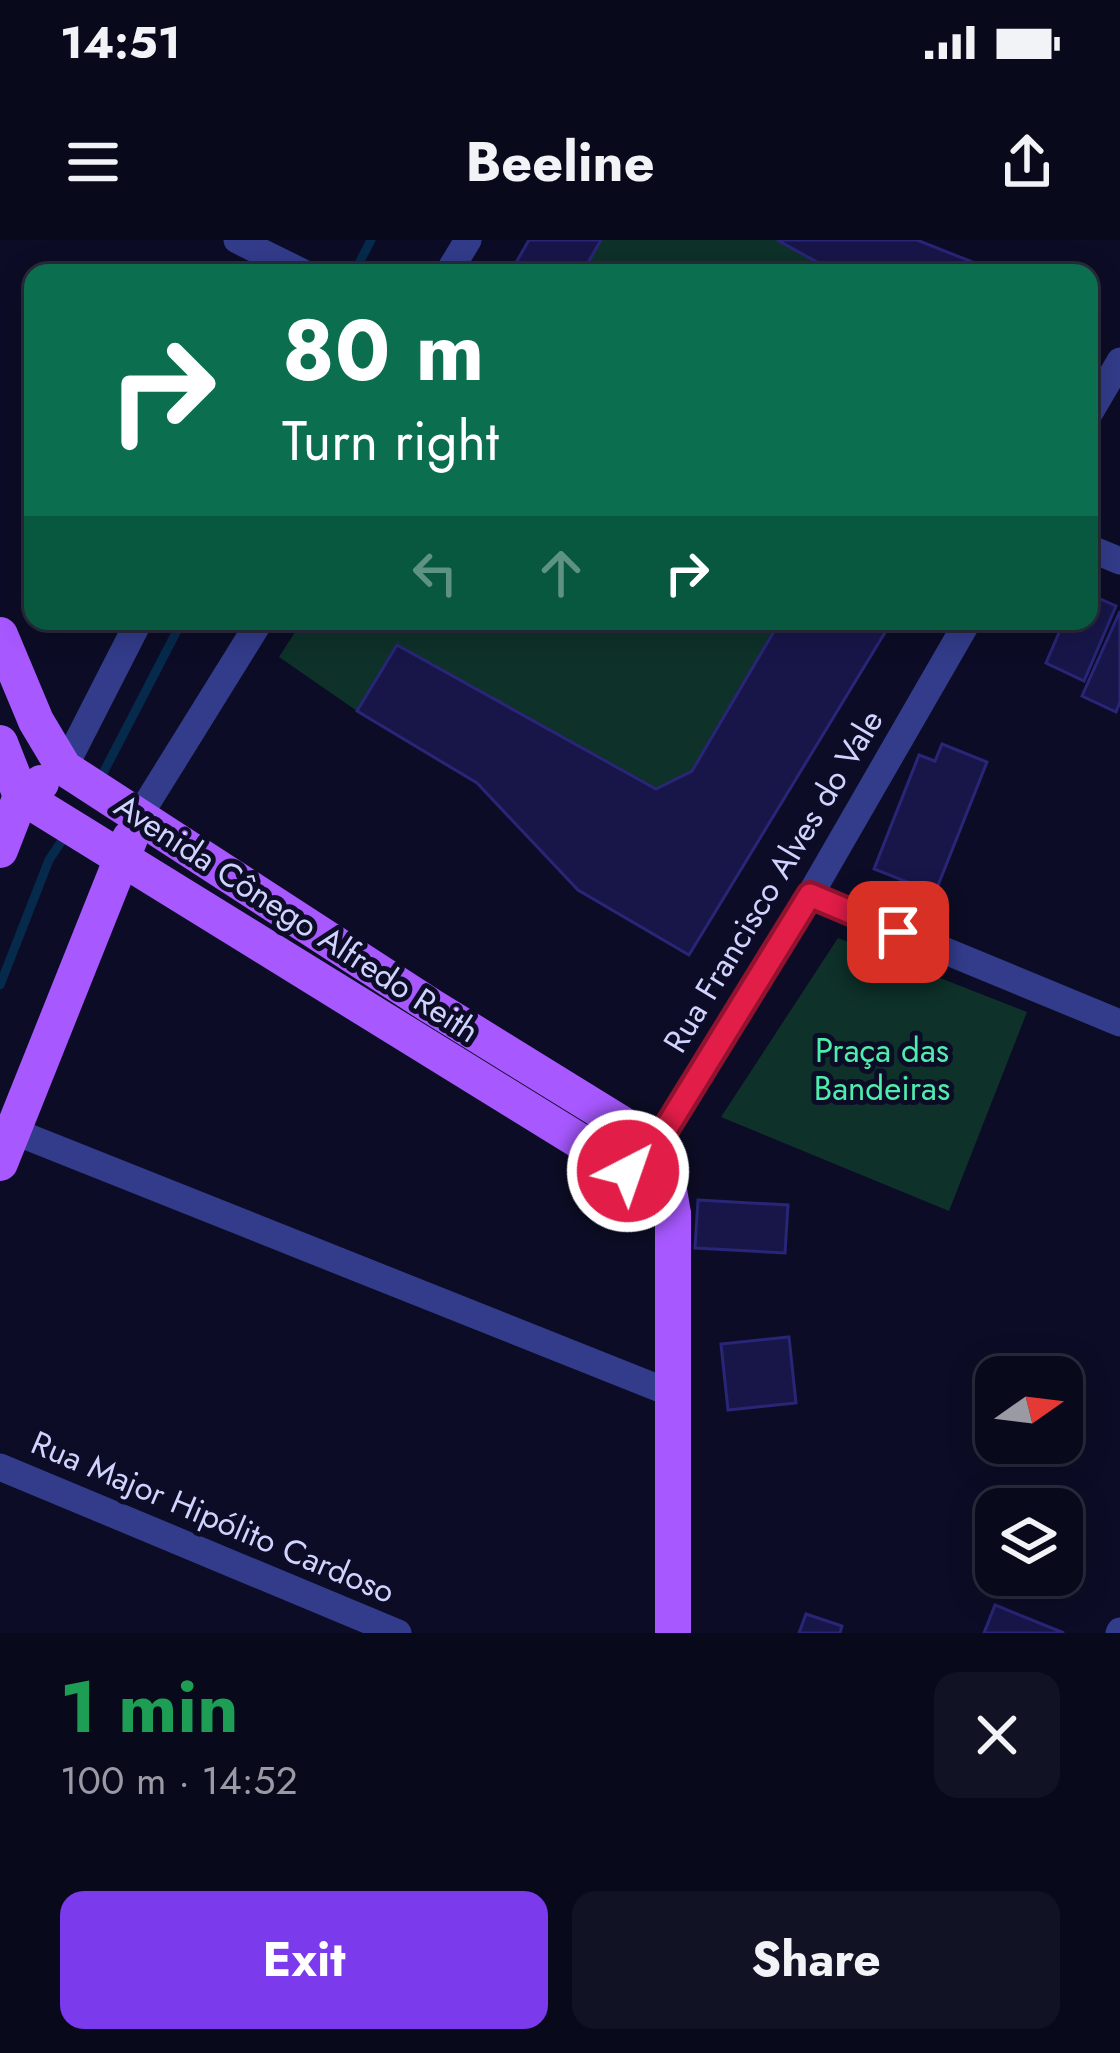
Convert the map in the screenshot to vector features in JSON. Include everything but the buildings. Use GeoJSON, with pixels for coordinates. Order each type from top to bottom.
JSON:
{"type":"FeatureCollection","features":[{"type":"Feature","properties":{"kind":"main road","name":"Avenida Cônego Alfredo Reith"},"geometry":{"type":"LineString","coordinates":[[0,635],[36,721],[72,773],[431,1006],[656,1145]]}},
{"type":"Feature","properties":{"kind":"main road"},"geometry":{"type":"LineString","coordinates":[[0,743],[21,796],[0,850]]}},
{"type":"Feature","properties":{"kind":"main road"},"geometry":{"type":"LineString","coordinates":[[21,796],[72,773]]}},
{"type":"Feature","properties":{"kind":"main road","name":"Avenida Cônego Alfredo Reith"},"geometry":{"type":"LineString","coordinates":[[21,796],[628,1171],[673,1214]]}},
{"type":"Feature","properties":{"kind":"main road"},"geometry":{"type":"LineString","coordinates":[[6,1148],[105,850],[126,808]]}},
{"type":"Feature","properties":{"kind":"main road"},"geometry":{"type":"LineString","coordinates":[[407,1037],[431,1006]]}},
{"type":"Feature","properties":{"kind":"main road"},"geometry":{"type":"LineString","coordinates":[[656,1145],[665,1166],[673,1214],[673,1633]]}},
{"type":"Feature","properties":{"kind":"street"},"geometry":{"type":"LineString","coordinates":[[237,240],[286,264]]}},
{"type":"Feature","properties":{"kind":"street"},"geometry":{"type":"LineString","coordinates":[[1098,399],[1120,361]]}},
{"type":"Feature","properties":{"kind":"street"},"geometry":{"type":"LineString","coordinates":[[72,773],[135,630]]}},
{"type":"Feature","properties":{"kind":"street"},"geometry":{"type":"LineString","coordinates":[[126,808],[254,630]]}},
{"type":"Feature","properties":{"kind":"street","name":"Rua Francisco Alves do Vale"},"geometry":{"type":"LineString","coordinates":[[628,1171],[656,1145],[810,895],[963,630]]}},
{"type":"Feature","properties":{"kind":"street"},"geometry":{"type":"LineString","coordinates":[[810,895],[1120,1023]]}},
{"type":"Feature","properties":{"kind":"street"},"geometry":{"type":"LineString","coordinates":[[6,1148],[673,1394]]}},
{"type":"Feature","properties":{"kind":"street","name":"Rua Major Hipólito Cardoso"},"geometry":{"type":"LineString","coordinates":[[0,1467],[398,1633]]}},
{"type":"Feature","properties":{"kind":"green space"},"geometry":{"type":"Polygon","coordinates":[[[529,240],[917,240],[977,264],[515,264],[529,240]]]}},
{"type":"Feature","properties":{"kind":"green space"},"geometry":{"type":"Polygon","coordinates":[[[296,630],[887,630],[689,955],[578,890],[477,783],[357,711],[279,657],[296,630]]]}},
{"type":"Feature","properties":{"kind":"green space","name":"Praça das Bandeiras"},"geometry":{"type":"Polygon","coordinates":[[[838,938],[1027,1012],[949,1211],[721,1117],[838,938]]]}},
{"type":"Feature","properties":{"kind":"waterway"},"geometry":{"type":"LineString","coordinates":[[359,264],[371,240]]}},
{"type":"Feature","properties":{"kind":"waterway"},"geometry":{"type":"LineString","coordinates":[[99,781],[177,630]]}},
{"type":"Feature","properties":{"kind":"waterway"},"geometry":{"type":"LineString","coordinates":[[0,985],[49,860],[65,836]]}},
{"type":"Feature","properties":{"kind":"route"},"geometry":{"type":"LineString","coordinates":[[628,1171],[656,1145],[810,895],[898,932]]}}]}
